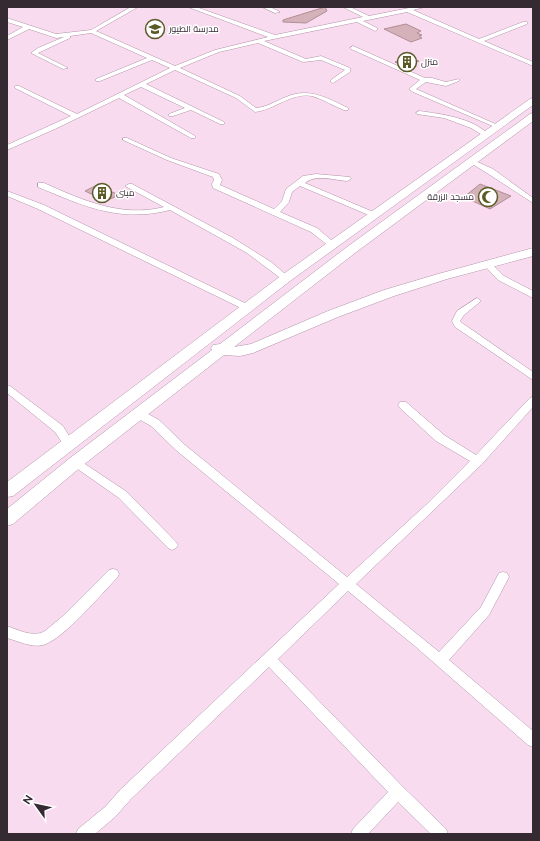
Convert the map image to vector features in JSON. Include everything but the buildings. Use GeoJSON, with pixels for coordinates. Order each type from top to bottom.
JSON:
{"type":"FeatureCollection","features":[{"type":"Feature","properties":{"kind":"main road"},"geometry":{"type":"LineString","coordinates":[[7,491],[286,278],[533,101]]}},
{"type":"Feature","properties":{"kind":"main road"},"geometry":{"type":"LineString","coordinates":[[7,519],[76,462],[351,250],[471,160],[533,116]]}},
{"type":"Feature","properties":{"kind":"main road"},"geometry":{"type":"LineString","coordinates":[[205,340],[221,350],[235,352],[251,349],[314,321],[388,293],[533,252]]}},
{"type":"Feature","properties":{"kind":"street"},"geometry":{"type":"LineString","coordinates":[[7,20],[56,36],[92,31],[135,7]]}},
{"type":"Feature","properties":{"kind":"street"},"geometry":{"type":"LineString","coordinates":[[191,7],[275,37]]}},
{"type":"Feature","properties":{"kind":"street"},"geometry":{"type":"LineString","coordinates":[[266,7],[277,12]]}},
{"type":"Feature","properties":{"kind":"street"},"geometry":{"type":"LineString","coordinates":[[346,7],[369,18]]}},
{"type":"Feature","properties":{"kind":"street"},"geometry":{"type":"LineString","coordinates":[[7,148],[174,68],[217,51],[275,37],[422,7]]}},
{"type":"Feature","properties":{"kind":"street"},"geometry":{"type":"LineString","coordinates":[[407,10],[533,64]]}},
{"type":"Feature","properties":{"kind":"street"},"geometry":{"type":"LineString","coordinates":[[358,20],[375,29]]}},
{"type":"Feature","properties":{"kind":"street"},"geometry":{"type":"LineString","coordinates":[[478,40],[525,23]]}},
{"type":"Feature","properties":{"kind":"street"},"geometry":{"type":"LineString","coordinates":[[7,38],[28,27]]}},
{"type":"Feature","properties":{"kind":"street"},"geometry":{"type":"LineString","coordinates":[[92,31],[238,97],[255,110],[272,107],[299,94],[313,95],[346,109]]}},
{"type":"Feature","properties":{"kind":"street"},"geometry":{"type":"LineString","coordinates":[[65,68],[34,54],[40,49],[79,32]]}},
{"type":"Feature","properties":{"kind":"street"},"geometry":{"type":"LineString","coordinates":[[258,41],[305,61],[321,58],[348,69],[348,71],[333,81]]}},
{"type":"Feature","properties":{"kind":"street"},"geometry":{"type":"LineString","coordinates":[[353,48],[424,80],[429,79],[444,84],[457,80]]}},
{"type":"Feature","properties":{"kind":"street"},"geometry":{"type":"LineString","coordinates":[[98,80],[151,58]]}},
{"type":"Feature","properties":{"kind":"street"},"geometry":{"type":"LineString","coordinates":[[424,80],[412,89],[497,126]]}},
{"type":"Feature","properties":{"kind":"street"},"geometry":{"type":"LineString","coordinates":[[141,84],[222,124]]}},
{"type":"Feature","properties":{"kind":"street"},"geometry":{"type":"LineString","coordinates":[[17,86],[76,116]]}},
{"type":"Feature","properties":{"kind":"street"},"geometry":{"type":"LineString","coordinates":[[119,95],[193,138]]}},
{"type":"Feature","properties":{"kind":"street"},"geometry":{"type":"LineString","coordinates":[[171,115],[191,108]]}},
{"type":"Feature","properties":{"kind":"street"},"geometry":{"type":"LineString","coordinates":[[419,113],[445,116],[486,135]]}},
{"type":"Feature","properties":{"kind":"street"},"geometry":{"type":"LineString","coordinates":[[7,139],[17,144]]}},
{"type":"Feature","properties":{"kind":"street"},"geometry":{"type":"LineString","coordinates":[[125,139],[174,161],[216,176],[218,180],[216,186],[314,230],[333,245]]}},
{"type":"Feature","properties":{"kind":"street"},"geometry":{"type":"LineString","coordinates":[[471,160],[490,171],[533,201]]}},
{"type":"Feature","properties":{"kind":"street"},"geometry":{"type":"LineString","coordinates":[[275,212],[285,202],[289,191],[306,178],[316,176],[346,178]]}},
{"type":"Feature","properties":{"kind":"street"},"geometry":{"type":"LineString","coordinates":[[299,184],[374,214]]}},
{"type":"Feature","properties":{"kind":"street"},"geometry":{"type":"LineString","coordinates":[[41,185],[86,204],[121,212],[147,214],[170,208]]}},
{"type":"Feature","properties":{"kind":"street"},"geometry":{"type":"LineString","coordinates":[[129,186],[246,248],[266,261],[286,278]]}},
{"type":"Feature","properties":{"kind":"street"},"geometry":{"type":"LineString","coordinates":[[7,193],[40,207],[248,308]]}},
{"type":"Feature","properties":{"kind":"street"},"geometry":{"type":"LineString","coordinates":[[487,264],[501,278],[533,295]]}},
{"type":"Feature","properties":{"kind":"street"},"geometry":{"type":"LineString","coordinates":[[477,301],[460,313],[456,321],[458,325],[533,377]]}},
{"type":"Feature","properties":{"kind":"street"},"geometry":{"type":"LineString","coordinates":[[7,388],[59,429],[69,444]]}},
{"type":"Feature","properties":{"kind":"street"},"geometry":{"type":"LineString","coordinates":[[83,834],[110,812],[126,794],[478,460],[533,401]]}},
{"type":"Feature","properties":{"kind":"street"},"geometry":{"type":"LineString","coordinates":[[403,405],[440,438],[478,460]]}},
{"type":"Feature","properties":{"kind":"street"},"geometry":{"type":"LineString","coordinates":[[138,414],[155,424],[181,448],[440,660],[533,740]]}},
{"type":"Feature","properties":{"kind":"street"},"geometry":{"type":"LineString","coordinates":[[76,462],[123,495],[172,545]]}},
{"type":"Feature","properties":{"kind":"street"},"geometry":{"type":"LineString","coordinates":[[7,632],[34,639],[48,636],[74,613],[113,574]]}},
{"type":"Feature","properties":{"kind":"street"},"geometry":{"type":"LineString","coordinates":[[440,660],[485,611],[503,577]]}},
{"type":"Feature","properties":{"kind":"street"},"geometry":{"type":"LineString","coordinates":[[270,659],[398,792],[441,834]]}},
{"type":"Feature","properties":{"kind":"street"},"geometry":{"type":"LineString","coordinates":[[358,834],[398,792]]}},
{"type":"Feature","properties":{"kind":"place","name":"مدرسة الطيور"},"geometry":{"type":"Point","coordinates":[155,29]}},
{"type":"Feature","properties":{"kind":"place","name":"منزل"},"geometry":{"type":"Point","coordinates":[407,62]}},
{"type":"Feature","properties":{"kind":"place","name":"مبنى"},"geometry":{"type":"Point","coordinates":[102,193]}},
{"type":"Feature","properties":{"kind":"place","name":"مسجد الزرقة"},"geometry":{"type":"Point","coordinates":[488,197]}}]}
